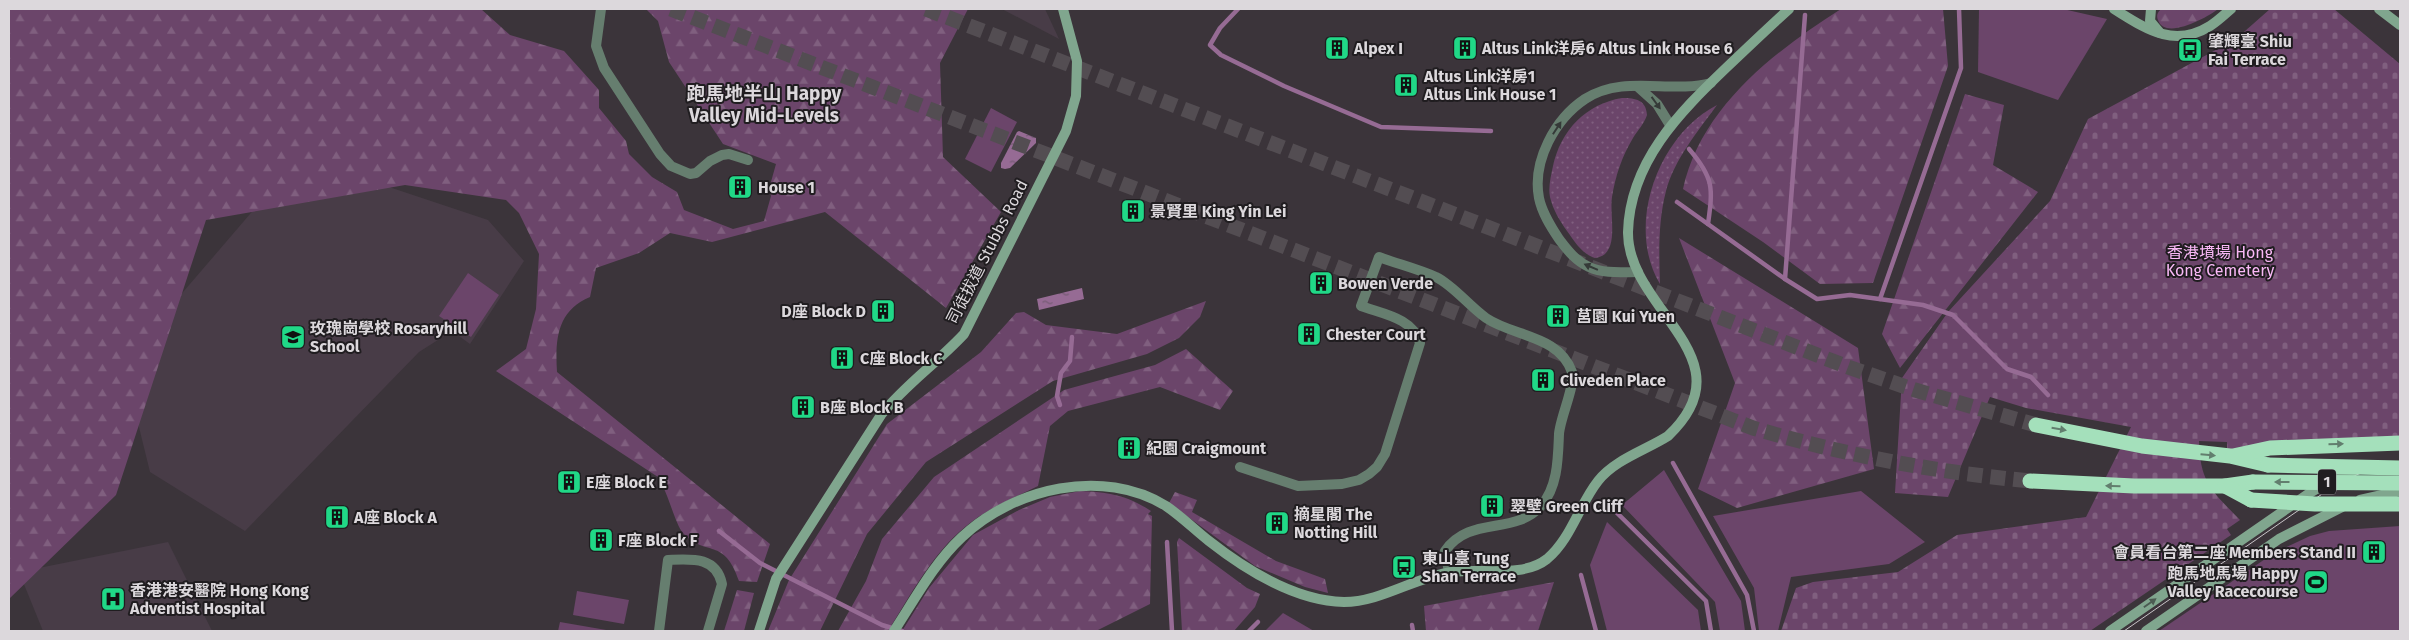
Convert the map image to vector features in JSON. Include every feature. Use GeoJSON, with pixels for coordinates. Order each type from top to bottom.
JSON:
{"type":"FeatureCollection","features":[{"type":"Feature","properties":{"kind":"highway","name":"1"},"geometry":{"type":"LineString","coordinates":[[2036,425],[2187,453],[2230,456],[2268,465],[2400,468]]}},
{"type":"Feature","properties":{"kind":"highway"},"geometry":{"type":"LineString","coordinates":[[2230,456],[2270,448],[2400,443]]}},
{"type":"Feature","properties":{"kind":"highway","name":"1"},"geometry":{"type":"LineString","coordinates":[[2030,481],[2120,486],[2224,486],[2253,482],[2400,483]]}},
{"type":"Feature","properties":{"kind":"highway"},"geometry":{"type":"LineString","coordinates":[[2224,486],[2250,500],[2315,504],[2400,504]]}},
{"type":"Feature","properties":{"kind":"main road","name":"司徒拔道 Stubbs Road"},"geometry":{"type":"LineString","coordinates":[[759,631],[776,579],[881,415],[898,393],[944,355],[964,334],[1066,131],[1076,96],[1077,61],[1063,9]]}},
{"type":"Feature","properties":{"kind":"main road"},"geometry":{"type":"LineString","coordinates":[[894,631],[945,555],[972,528],[1020,500],[1049,491],[1078,487],[1124,488],[1150,498],[1172,510],[1220,550],[1274,582],[1315,596],[1344,602],[1358,600],[1449,572],[1476,569],[1519,571],[1540,564],[1558,548],[1603,475],[1668,436],[1685,416],[1695,393],[1696,372],[1693,357],[1638,272],[1629,243],[1631,208],[1648,158],[1670,125],[1711,82],[1790,9]]}},
{"type":"Feature","properties":{"kind":"main road"},"geometry":{"type":"LineString","coordinates":[[2114,9],[2145,28],[2163,35],[2174,36],[2198,32],[2218,21],[2231,9]]}},
{"type":"Feature","properties":{"kind":"main road"},"geometry":{"type":"LineString","coordinates":[[2151,9],[2150,21],[2163,35]]}},
{"type":"Feature","properties":{"kind":"main road"},"geometry":{"type":"LineString","coordinates":[[2379,9],[2400,25]]}},
{"type":"Feature","properties":{"kind":"main road"},"geometry":{"type":"LineString","coordinates":[[2110,631],[2332,480],[2366,466],[2400,461]]}},
{"type":"Feature","properties":{"kind":"main road"},"geometry":{"type":"LineString","coordinates":[[2146,631],[2300,526],[2352,503],[2400,491]]}},
{"type":"Feature","properties":{"kind":"street"},"geometry":{"type":"LineString","coordinates":[[601,9],[596,46],[604,68],[660,154],[671,166],[690,174],[696,173],[710,160],[722,155],[729,154],[748,160]]}},
{"type":"Feature","properties":{"kind":"street"},"geometry":{"type":"LineString","coordinates":[[1638,272],[1604,272],[1590,268],[1577,260],[1548,223],[1539,199],[1538,181],[1549,141],[1558,124],[1571,110],[1587,98],[1604,90],[1636,85],[1684,88],[1711,82]]}},
{"type":"Feature","properties":{"kind":"street"},"geometry":{"type":"LineString","coordinates":[[1636,85],[1657,104],[1670,125]]}},
{"type":"Feature","properties":{"kind":"street"},"geometry":{"type":"LineString","coordinates":[[1240,467],[1291,484],[1307,486],[1359,480],[1377,467],[1385,454],[1420,343],[1417,332],[1408,324],[1361,306],[1379,257],[1437,278],[1487,318],[1556,348],[1573,374],[1573,384],[1561,419],[1560,455],[1549,494],[1541,506],[1527,517],[1510,523],[1468,531],[1459,536],[1445,551],[1449,572]]}},
{"type":"Feature","properties":{"kind":"street"},"geometry":{"type":"LineString","coordinates":[[660,631],[668,560],[694,559],[714,566],[722,584],[708,631]]}},
{"type":"Feature","properties":{"kind":"shaded area"},"geometry":{"type":"Polygon","coordinates":[[[1002,9],[1045,9],[1059,39],[1002,9]]]}},
{"type":"Feature","properties":{"kind":"shaded area","name":"玫瑰崗學校 Rosaryhill School"},"geometry":{"type":"Polygon","coordinates":[[[299,157],[488,220],[524,261],[470,344],[452,331],[419,352],[245,531],[150,472],[123,362],[299,157]]]}},
{"type":"Feature","properties":{"kind":"shaded area","name":"香港港安醫院 Hong Kong Adventist Hospital"},"geometry":{"type":"Polygon","coordinates":[[[168,542],[212,631],[43,631],[19,572],[168,542]]]}},
{"type":"Feature","properties":{"kind":"green space"},"geometry":{"type":"Polygon","coordinates":[[[9,9],[481,9],[510,35],[564,51],[599,90],[599,108],[626,141],[629,154],[652,177],[677,192],[684,210],[733,229],[764,221],[771,196],[769,189],[776,164],[723,144],[669,62],[658,21],[646,9],[968,9],[940,63],[943,157],[1001,212],[946,308],[825,212],[712,242],[670,233],[639,253],[596,268],[590,297],[571,310],[560,327],[557,348],[557,372],[770,544],[757,582],[739,581],[727,558],[721,553],[699,545],[683,533],[658,477],[496,371],[526,349],[536,309],[539,254],[519,213],[506,200],[405,185],[206,220],[116,495],[9,599],[9,9]]]}},
{"type":"Feature","properties":{"kind":"green space"},"geometry":{"type":"Polygon","coordinates":[[[1841,9],[1943,9],[1948,66],[1873,283],[1820,284],[1763,242],[1683,189],[1692,159],[1706,132],[1744,84],[1791,43],[1841,9]]]}},
{"type":"Feature","properties":{"kind":"green space"},"geometry":{"type":"Polygon","coordinates":[[[1979,9],[2063,9],[2107,19],[2058,100],[1978,72],[1979,9]]]}},
{"type":"Feature","properties":{"kind":"green space"},"geometry":{"type":"Polygon","coordinates":[[[2161,9],[2218,9],[2196,22],[2177,28],[2169,28],[2162,26],[2158,20],[2157,17],[2161,9]]]}},
{"type":"Feature","properties":{"kind":"green space","name":"香港墳場 Hong Kong Cemetery"},"geometry":{"type":"Polygon","coordinates":[[[2270,9],[2334,9],[2400,64],[2400,440],[2284,451],[2227,449],[2227,442],[2199,441],[2202,467],[2209,485],[2240,520],[2227,529],[2231,535],[2090,631],[1781,631],[1796,588],[1813,582],[1898,572],[1957,535],[2086,517],[2131,427],[2026,408],[1990,397],[1948,497],[1895,493],[1902,378],[1948,312],[2050,201],[2088,119],[2236,39],[2270,9]]]}},
{"type":"Feature","properties":{"kind":"green space"},"geometry":{"type":"Polygon","coordinates":[[[1965,94],[2004,105],[1993,165],[2038,192],[1900,368],[1882,334],[1965,94]]]}},
{"type":"Feature","properties":{"kind":"green space"},"geometry":{"type":"Polygon","coordinates":[[[1622,98],[1642,103],[1645,106],[1647,115],[1629,145],[1617,174],[1611,205],[1611,242],[1608,250],[1603,255],[1595,258],[1586,254],[1567,231],[1553,206],[1549,189],[1557,153],[1569,130],[1586,113],[1597,106],[1622,98]]]}},
{"type":"Feature","properties":{"kind":"green space"},"geometry":{"type":"Polygon","coordinates":[[[1717,105],[1681,157],[1666,191],[1660,226],[1660,284],[1650,261],[1646,236],[1647,210],[1653,184],[1664,160],[1678,137],[1696,119],[1717,105]]]}},
{"type":"Feature","properties":{"kind":"green space"},"geometry":{"type":"Polygon","coordinates":[[[991,108],[1017,122],[991,172],[965,159],[991,108]]]}},
{"type":"Feature","properties":{"kind":"green space"},"geometry":{"type":"Polygon","coordinates":[[[1679,238],[1858,348],[1874,469],[1737,508],[1698,489],[1735,383],[1679,238]]]}},
{"type":"Feature","properties":{"kind":"green space"},"geometry":{"type":"Polygon","coordinates":[[[468,273],[499,295],[471,337],[439,316],[468,273]]]}},
{"type":"Feature","properties":{"kind":"green space"},"geometry":{"type":"Polygon","coordinates":[[[1206,301],[1200,317],[1179,338],[1147,354],[1053,381],[926,462],[867,534],[820,631],[768,631],[789,580],[887,424],[981,352],[1016,313],[1024,312],[1046,325],[1117,334],[1206,301]]]}},
{"type":"Feature","properties":{"kind":"green space"},"geometry":{"type":"Polygon","coordinates":[[[1186,349],[1233,391],[1220,410],[1160,387],[1068,411],[1050,426],[1038,486],[982,515],[953,538],[922,576],[888,631],[838,631],[866,581],[882,539],[934,477],[1064,390],[1155,365],[1186,349]]]}},
{"type":"Feature","properties":{"kind":"green space"},"geometry":{"type":"Polygon","coordinates":[[[1664,470],[1741,601],[1745,631],[1720,631],[1715,602],[1622,505],[1664,470]]]}},
{"type":"Feature","properties":{"kind":"green space"},"geometry":{"type":"Polygon","coordinates":[[[1080,491],[1117,495],[1134,501],[1151,511],[1148,514],[1152,516],[1150,604],[1096,631],[902,631],[929,588],[973,535],[1019,510],[1050,497],[1080,491]]]}},
{"type":"Feature","properties":{"kind":"green space"},"geometry":{"type":"Polygon","coordinates":[[[1861,491],[1925,542],[1889,564],[1791,577],[1778,631],[1759,631],[1754,588],[1713,516],[1861,491]]]}},
{"type":"Feature","properties":{"kind":"green space"},"geometry":{"type":"Polygon","coordinates":[[[1175,492],[1197,500],[1192,512],[1276,561],[1325,579],[1328,593],[1305,587],[1255,566],[1169,503],[1175,492]]]}},
{"type":"Feature","properties":{"kind":"green space"},"geometry":{"type":"Polygon","coordinates":[[[1607,522],[1698,610],[1701,631],[1607,631],[1590,565],[1607,522]]]}},
{"type":"Feature","properties":{"kind":"green space","name":"跑馬地馬場 Happy Valley Racecourse"},"geometry":{"type":"Polygon","coordinates":[[[2400,526],[2400,631],[2159,631],[2274,553],[2310,536],[2329,531],[2400,526]]]}},
{"type":"Feature","properties":{"kind":"green space"},"geometry":{"type":"Polygon","coordinates":[[[1179,538],[1247,588],[1260,594],[1255,607],[1234,631],[1182,631],[1177,542],[1179,538]]]}},
{"type":"Feature","properties":{"kind":"green space"},"geometry":{"type":"Polygon","coordinates":[[[1554,582],[1538,631],[1426,631],[1424,606],[1554,582]]]}},
{"type":"Feature","properties":{"kind":"green space"},"geometry":{"type":"Polygon","coordinates":[[[737,590],[754,593],[744,631],[724,631],[737,590]]]}},
{"type":"Feature","properties":{"kind":"green space"},"geometry":{"type":"Polygon","coordinates":[[[577,591],[629,600],[624,624],[573,615],[577,591]]]}},
{"type":"Feature","properties":{"kind":"green space"},"geometry":{"type":"Polygon","coordinates":[[[1283,613],[1314,631],[1265,631],[1283,613]]]}},
{"type":"Feature","properties":{"kind":"green space"},"geometry":{"type":"Polygon","coordinates":[[[560,622],[612,631],[558,631],[560,622]]]}},
{"type":"Feature","properties":{"kind":"water"},"geometry":{"type":"Polygon","coordinates":[[[1019,131],[1036,138],[1036,143],[1010,168],[1001,168],[1001,163],[1019,131]]]}},
{"type":"Feature","properties":{"kind":"water"},"geometry":{"type":"Polygon","coordinates":[[[1082,288],[1084,299],[1039,310],[1037,299],[1082,288]]]}},
{"type":"Feature","properties":{"kind":"waterway"},"geometry":{"type":"LineString","coordinates":[[1238,9],[1220,28],[1210,45],[1221,55],[1284,86],[1381,127],[1491,131]]}},
{"type":"Feature","properties":{"kind":"waterway"},"geometry":{"type":"LineString","coordinates":[[1880,299],[1961,68],[1959,9]]}},
{"type":"Feature","properties":{"kind":"waterway"},"geometry":{"type":"LineString","coordinates":[[1785,279],[1805,15]]}},
{"type":"Feature","properties":{"kind":"waterway"},"geometry":{"type":"LineString","coordinates":[[1689,149],[1703,168],[1710,184],[1711,201],[1708,224]]}},
{"type":"Feature","properties":{"kind":"waterway"},"geometry":{"type":"LineString","coordinates":[[1677,202],[1785,279],[1817,299],[1850,295],[1923,305],[1953,315],[2007,369],[2031,377],[2048,395]]}},
{"type":"Feature","properties":{"kind":"waterway"},"geometry":{"type":"LineString","coordinates":[[1060,405],[1057,396],[1061,373],[1070,361],[1072,337]]}},
{"type":"Feature","properties":{"kind":"waterway"},"geometry":{"type":"LineString","coordinates":[[1673,463],[1747,595],[1754,631]]}},
{"type":"Feature","properties":{"kind":"waterway"},"geometry":{"type":"LineString","coordinates":[[1613,509],[1706,601],[1711,631]]}},
{"type":"Feature","properties":{"kind":"waterway"},"geometry":{"type":"LineString","coordinates":[[719,531],[760,563],[882,625],[902,631]]}},
{"type":"Feature","properties":{"kind":"waterway"},"geometry":{"type":"LineString","coordinates":[[1167,542],[1172,631]]}},
{"type":"Feature","properties":{"kind":"waterway"},"geometry":{"type":"LineString","coordinates":[[1581,575],[1596,631]]}},
{"type":"Feature","properties":{"kind":"waterway"},"geometry":{"type":"LineString","coordinates":[[1249,631],[1258,622]]}},
{"type":"Feature","properties":{"kind":"waterway"},"geometry":{"type":"LineString","coordinates":[[1412,625],[1413,631]]}},
{"type":"Feature","properties":{"kind":"tunnel"},"geometry":{"type":"LineString","coordinates":[[671,9],[1753,428],[1787,438],[1890,461],[1959,473],[2030,481]]}},
{"type":"Feature","properties":{"kind":"tunnel"},"geometry":{"type":"LineString","coordinates":[[926,9],[1848,367],[1915,390],[2036,425]]}},
{"type":"Feature","properties":{"kind":"tram line"},"geometry":{"type":"LineString","coordinates":[[2124,631],[2338,483],[2368,470],[2400,465]]}},
{"type":"Feature","properties":{"kind":"place","name":"Alpex I"},"geometry":{"type":"Point","coordinates":[1337,48]}},
{"type":"Feature","properties":{"kind":"place","name":"Altus Link洋房6 Altus Link House 6"},"geometry":{"type":"Point","coordinates":[1465,48]}},
{"type":"Feature","properties":{"kind":"place","name":"肇輝臺 Shiu Fai Terrace"},"geometry":{"type":"Point","coordinates":[2190,50]}},
{"type":"Feature","properties":{"kind":"place","name":"Altus Link洋房1 Altus Link House 1"},"geometry":{"type":"Point","coordinates":[1406,85]}},
{"type":"Feature","properties":{"kind":"place","name":"House 1"},"geometry":{"type":"Point","coordinates":[740,187]}},
{"type":"Feature","properties":{"kind":"place","name":"景賢里 King Yin Lei"},"geometry":{"type":"Point","coordinates":[1133,211]}},
{"type":"Feature","properties":{"kind":"place","name":"Bowen Verde"},"geometry":{"type":"Point","coordinates":[1321,283]}},
{"type":"Feature","properties":{"kind":"place","name":"D座 Block D"},"geometry":{"type":"Point","coordinates":[883,311]}},
{"type":"Feature","properties":{"kind":"place","name":"莒園 Kui Yuen"},"geometry":{"type":"Point","coordinates":[1558,316]}},
{"type":"Feature","properties":{"kind":"place","name":"Chester Court"},"geometry":{"type":"Point","coordinates":[1309,334]}},
{"type":"Feature","properties":{"kind":"place","name":"玫瑰崗學校 Rosaryhill School"},"geometry":{"type":"Point","coordinates":[293,337]}},
{"type":"Feature","properties":{"kind":"place","name":"C座 Block C"},"geometry":{"type":"Point","coordinates":[842,358]}},
{"type":"Feature","properties":{"kind":"place","name":"Cliveden Place"},"geometry":{"type":"Point","coordinates":[1543,380]}},
{"type":"Feature","properties":{"kind":"place","name":"B座 Block B"},"geometry":{"type":"Point","coordinates":[803,407]}},
{"type":"Feature","properties":{"kind":"place","name":"紀園 Craigmount"},"geometry":{"type":"Point","coordinates":[1129,448]}},
{"type":"Feature","properties":{"kind":"place","name":"E座 Block E"},"geometry":{"type":"Point","coordinates":[569,482]}},
{"type":"Feature","properties":{"kind":"place","name":"翠壁 Green Cliff"},"geometry":{"type":"Point","coordinates":[1492,506]}},
{"type":"Feature","properties":{"kind":"place","name":"A座 Block A"},"geometry":{"type":"Point","coordinates":[337,517]}},
{"type":"Feature","properties":{"kind":"place","name":"摘星閣 The Notting Hill"},"geometry":{"type":"Point","coordinates":[1277,523]}},
{"type":"Feature","properties":{"kind":"place","name":"F座 Block F"},"geometry":{"type":"Point","coordinates":[601,540]}},
{"type":"Feature","properties":{"kind":"place","name":"會員看台第二座 Members Stand II"},"geometry":{"type":"Point","coordinates":[2374,552]}},
{"type":"Feature","properties":{"kind":"place","name":"東山臺 Tung Shan Terrace"},"geometry":{"type":"Point","coordinates":[1404,567]}},
{"type":"Feature","properties":{"kind":"place","name":"跑馬地馬場 Happy Valley Racecourse"},"geometry":{"type":"Point","coordinates":[2316,582]}},
{"type":"Feature","properties":{"kind":"place","name":"香港港安醫院 Hong Kong Adventist Hospital"},"geometry":{"type":"Point","coordinates":[113,599]}},
{"type":"Feature","properties":{"kind":"district","name":"跑馬地半山 Happy Valley Mid-Levels"},"geometry":{"type":"Point","coordinates":[764,104]}}]}
